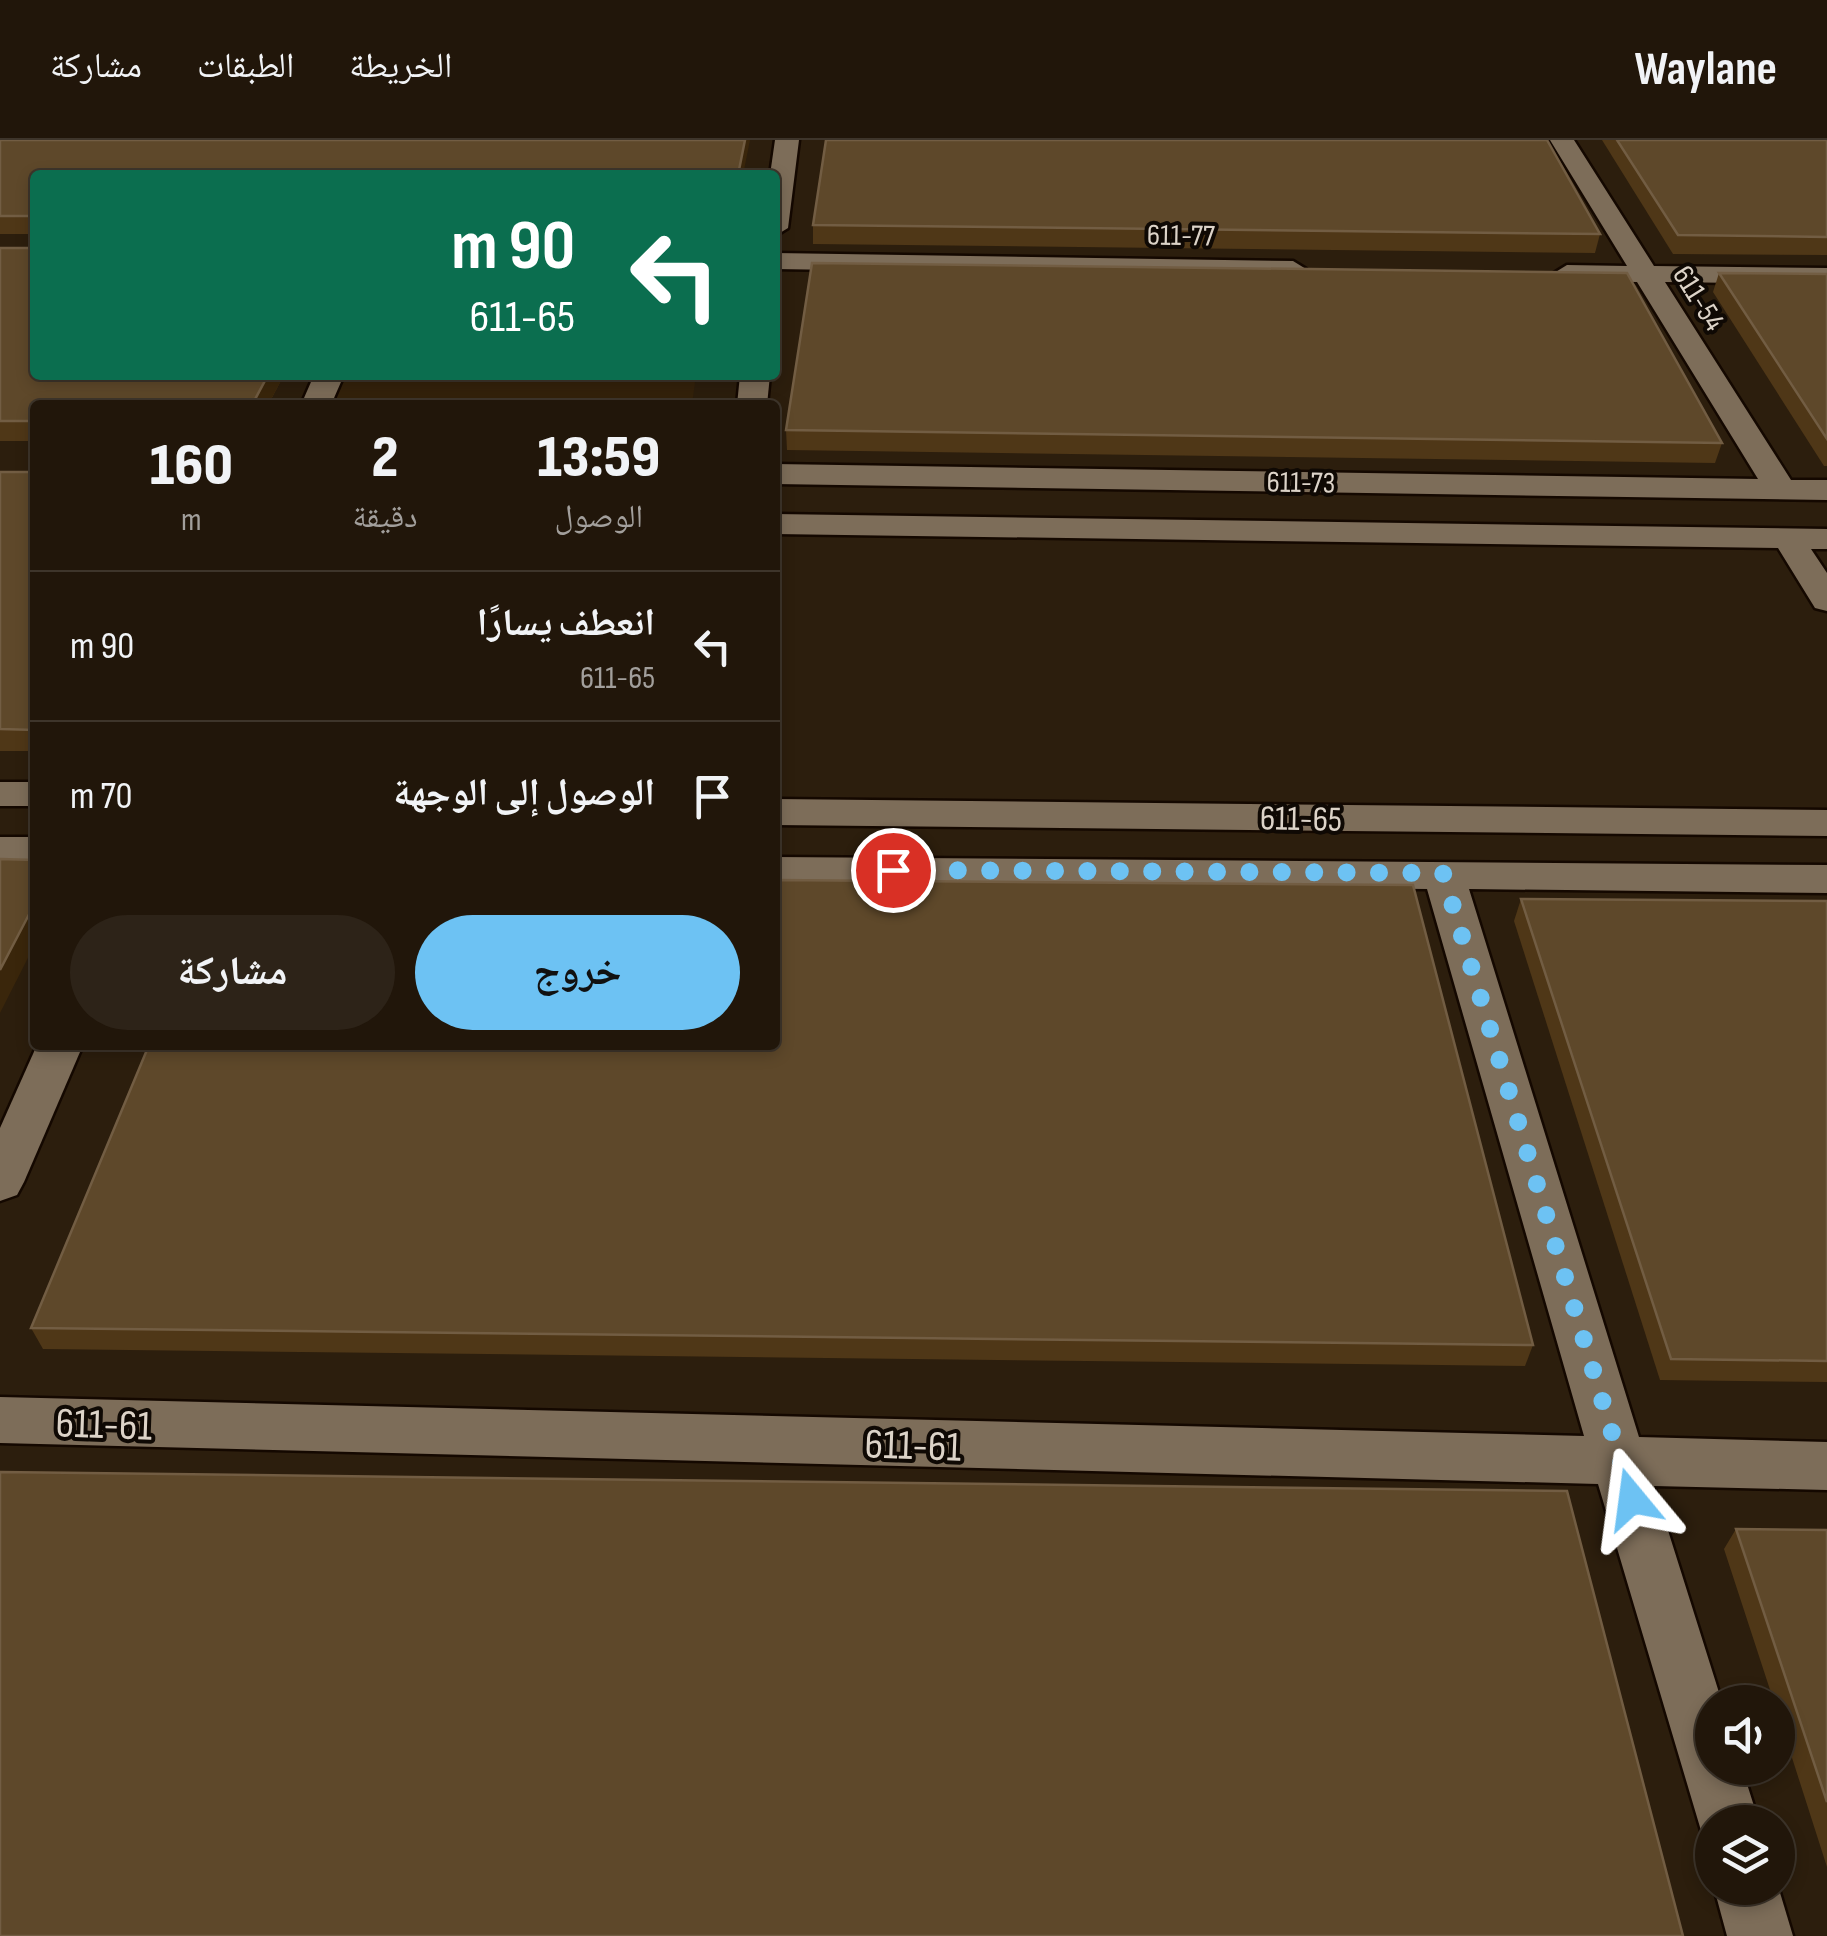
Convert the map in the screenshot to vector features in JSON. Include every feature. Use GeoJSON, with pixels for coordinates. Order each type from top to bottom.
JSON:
{"type":"FeatureCollection","features":[{"type":"Feature","properties":{"kind":"street"},"geometry":{"type":"LineString","coordinates":[[780,191],[787,140]]}},
{"type":"Feature","properties":{"kind":"street","name":"611-54"},"geometry":{"type":"LineString","coordinates":[[1562,140],[1781,490]]}},
{"type":"Feature","properties":{"kind":"street","name":"611-77"},"geometry":{"type":"LineString","coordinates":[[780,261],[1328,270]]}},
{"type":"Feature","properties":{"kind":"street"},"geometry":{"type":"LineString","coordinates":[[1546,272],[1827,276]]}},
{"type":"Feature","properties":{"kind":"street","name":"611-73"},"geometry":{"type":"LineString","coordinates":[[780,474],[1827,490]]}},
{"type":"Feature","properties":{"kind":"street","name":"611-73"},"geometry":{"type":"LineString","coordinates":[[780,524],[1827,538]]}},
{"type":"Feature","properties":{"kind":"street"},"geometry":{"type":"LineString","coordinates":[[1788,538],[1827,601]]}},
{"type":"Feature","properties":{"kind":"street"},"geometry":{"type":"LineString","coordinates":[[0,794],[30,794]]}},
{"type":"Feature","properties":{"kind":"street","name":"611-65"},"geometry":{"type":"LineString","coordinates":[[780,812],[1827,824]]}},
{"type":"Feature","properties":{"kind":"street"},"geometry":{"type":"LineString","coordinates":[[0,850],[30,850]]}},
{"type":"Feature","properties":{"kind":"street","name":"611-65"},"geometry":{"type":"LineString","coordinates":[[780,870],[1827,879]]}},
{"type":"Feature","properties":{"kind":"street"},"geometry":{"type":"LineString","coordinates":[[1443,873],[1722,1805]]}},
{"type":"Feature","properties":{"kind":"street"},"geometry":{"type":"LineString","coordinates":[[0,1182],[58,1050]]}},
{"type":"Feature","properties":{"kind":"street","name":"611-61"},"geometry":{"type":"LineString","coordinates":[[0,1420],[1827,1466]]}},
{"type":"Feature","properties":{"kind":"street"},"geometry":{"type":"LineString","coordinates":[[1751,1905],[1760,1936]]}},
{"type":"Feature","properties":{"kind":"shaded area"},"geometry":{"type":"Polygon","coordinates":[[[340,380],[695,380],[693,400],[330,400],[340,380]]]}},
{"type":"Feature","properties":{"kind":"building"},"geometry":{"type":"Polygon","coordinates":[[[0,140],[745,140],[739,170],[30,170],[30,216],[0,216],[0,140]]]}},
{"type":"Feature","properties":{"kind":"building"},"geometry":{"type":"Polygon","coordinates":[[[826,140],[1547,140],[1600,234],[813,225],[826,140]]]}},
{"type":"Feature","properties":{"kind":"building"},"geometry":{"type":"Polygon","coordinates":[[[1617,140],[1827,140],[1827,237],[1678,235],[1617,140]]]}},
{"type":"Feature","properties":{"kind":"building"},"geometry":{"type":"Polygon","coordinates":[[[0,248],[30,248],[30,380],[265,380],[255,400],[30,400],[30,421],[0,421],[0,248]]]}},
{"type":"Feature","properties":{"kind":"building"},"geometry":{"type":"Polygon","coordinates":[[[812,263],[1627,273],[1722,443],[786,430],[812,263]]]}},
{"type":"Feature","properties":{"kind":"building"},"geometry":{"type":"Polygon","coordinates":[[[1719,273],[1827,274],[1827,439],[1719,273]]]}},
{"type":"Feature","properties":{"kind":"building"},"geometry":{"type":"Polygon","coordinates":[[[0,472],[30,472],[30,730],[0,729],[0,472]]]}},
{"type":"Feature","properties":{"kind":"building"},"geometry":{"type":"Polygon","coordinates":[[[0,859],[30,860],[30,913],[0,970],[0,859]]]}},
{"type":"Feature","properties":{"kind":"building"},"geometry":{"type":"Polygon","coordinates":[[[780,880],[1413,885],[1533,1345],[31,1328],[147,1050],[780,1050],[780,880]]]}},
{"type":"Feature","properties":{"kind":"building"},"geometry":{"type":"Polygon","coordinates":[[[1521,899],[1827,901],[1827,1361],[1671,1359],[1521,899]]]}},
{"type":"Feature","properties":{"kind":"building"},"geometry":{"type":"Polygon","coordinates":[[[0,1472],[1567,1491],[1683,1936],[0,1936],[0,1472]]]}},
{"type":"Feature","properties":{"kind":"building"},"geometry":{"type":"Polygon","coordinates":[[[1736,1529],[1827,1530],[1827,1802],[1795,1706],[1795,1685],[1788,1685],[1736,1529]]]}},
{"type":"Feature","properties":{"kind":"route"},"geometry":{"type":"LineString","coordinates":[[893,870],[1443,873],[1632,1499]]}}]}
